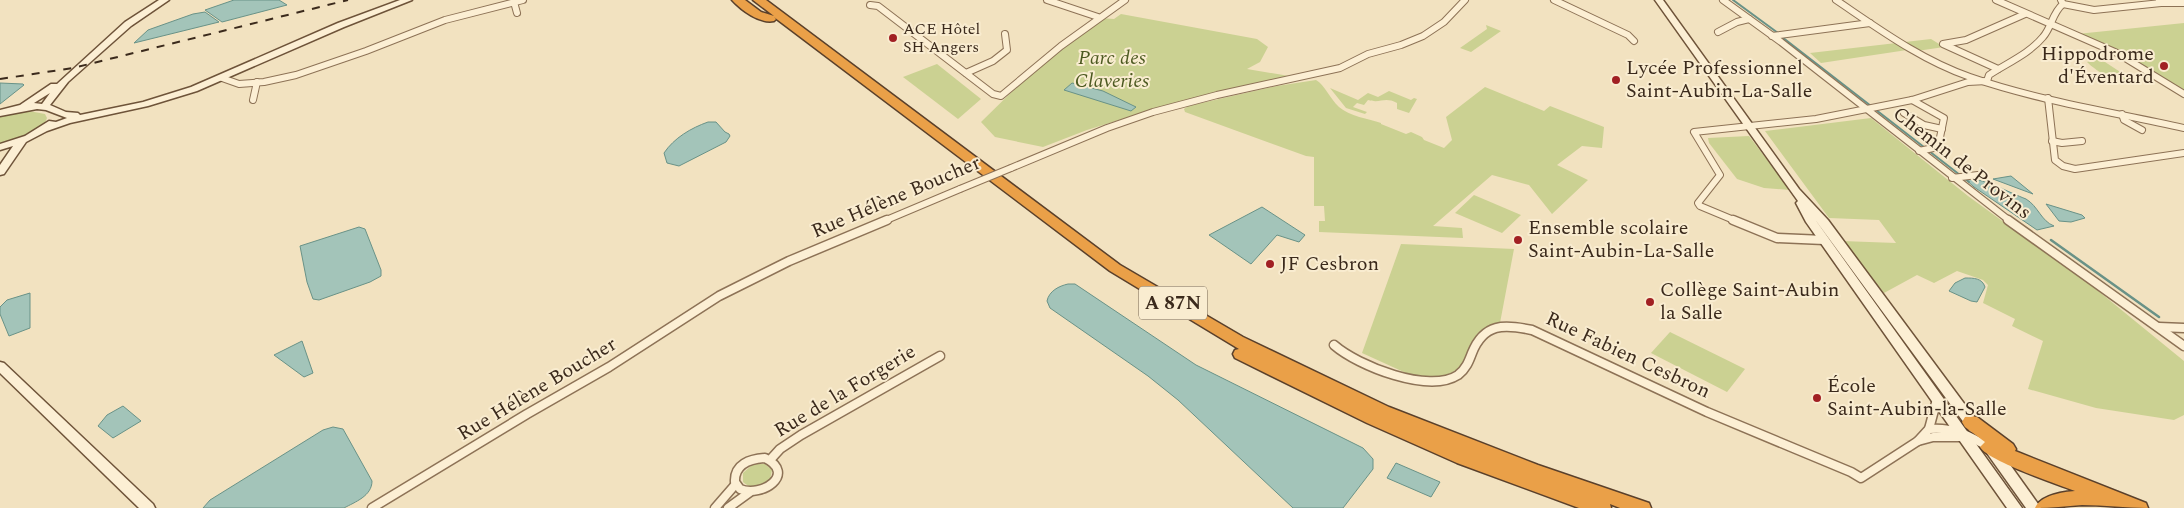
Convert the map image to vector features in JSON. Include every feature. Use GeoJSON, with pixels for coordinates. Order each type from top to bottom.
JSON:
{"type":"FeatureCollection","features":[{"type":"Feature","properties":{"kind":"highway"},"geometry":{"type":"LineString","coordinates":[[738,0],[757,14],[770,19]]}},
{"type":"Feature","properties":{"kind":"highway","name":"A 87N"},"geometry":{"type":"LineString","coordinates":[[747,0],[1013,206],[1105,273],[1164,310],[1247,357],[1377,420],[1474,462],[1597,507]]}},
{"type":"Feature","properties":{"kind":"highway","name":"A 87N"},"geometry":{"type":"LineString","coordinates":[[759,0],[1115,268],[1237,341],[1309,376],[1410,421],[1532,470],[1642,508]]}},
{"type":"Feature","properties":{"kind":"highway"},"geometry":{"type":"LineString","coordinates":[[770,0],[818,40],[826,52]]}},
{"type":"Feature","properties":{"kind":"highway"},"geometry":{"type":"LineString","coordinates":[[1966,432],[2009,450],[2064,477],[2138,508]]}},
{"type":"Feature","properties":{"kind":"highway"},"geometry":{"type":"LineString","coordinates":[[1989,447],[2018,461],[2064,477]]}},
{"type":"Feature","properties":{"kind":"highway"},"geometry":{"type":"LineString","coordinates":[[2044,508],[2059,502],[2079,498],[2106,500],[2138,508]]}},
{"type":"Feature","properties":{"kind":"street"},"geometry":{"type":"LineString","coordinates":[[20,108],[65,80],[128,24],[165,0]]}},
{"type":"Feature","properties":{"kind":"street"},"geometry":{"type":"LineString","coordinates":[[0,147],[22,141],[47,128],[67,121],[112,112],[171,96],[222,78],[341,26],[408,0]]}},
{"type":"Feature","properties":{"kind":"street"},"geometry":{"type":"LineString","coordinates":[[222,78],[234,84],[257,82],[315,70],[443,20],[522,0]]}},
{"type":"Feature","properties":{"kind":"street"},"geometry":{"type":"LineString","coordinates":[[876,0],[870,5],[878,6],[993,94],[1001,96],[1020,78],[1098,17],[1125,0]]}},
{"type":"Feature","properties":{"kind":"street"},"geometry":{"type":"LineString","coordinates":[[1047,0],[1098,17]]}},
{"type":"Feature","properties":{"kind":"street","name":"Rue Hélène Boucher"},"geometry":{"type":"LineString","coordinates":[[372,508],[527,414],[609,367],[719,296],[789,261],[1010,168],[1108,128],[1153,112],[1216,95],[1340,68],[1368,54],[1401,45],[1423,36],[1444,22],[1466,0]]}},
{"type":"Feature","properties":{"kind":"street"},"geometry":{"type":"LineString","coordinates":[[1554,0],[1628,35],[1634,41]]}},
{"type":"Feature","properties":{"kind":"street"},"geometry":{"type":"LineString","coordinates":[[1659,0],[1796,191],[1824,222],[2015,508]]}},
{"type":"Feature","properties":{"kind":"street","name":"Chemin de Provins"},"geometry":{"type":"LineString","coordinates":[[1723,0],[1774,35],[2028,235],[2184,346]]}},
{"type":"Feature","properties":{"kind":"street"},"geometry":{"type":"LineString","coordinates":[[1836,0],[1927,58],[1968,77],[1987,81],[2008,89],[2184,128]]}},
{"type":"Feature","properties":{"kind":"street"},"geometry":{"type":"LineString","coordinates":[[1996,0],[2132,61],[2184,94]]}},
{"type":"Feature","properties":{"kind":"street"},"geometry":{"type":"LineString","coordinates":[[514,2],[517,13]]}},
{"type":"Feature","properties":{"kind":"street"},"geometry":{"type":"LineString","coordinates":[[1987,81],[1989,75],[2037,44],[2051,24],[2057,8],[2062,2],[2094,10],[2160,2],[2184,3]]}},
{"type":"Feature","properties":{"kind":"street"},"geometry":{"type":"LineString","coordinates":[[1998,69],[1943,44],[1966,40],[2025,14]]}},
{"type":"Feature","properties":{"kind":"street"},"geometry":{"type":"LineString","coordinates":[[1718,32],[1737,22],[1749,19]]}},
{"type":"Feature","properties":{"kind":"street"},"geometry":{"type":"LineString","coordinates":[[1774,35],[1870,23]]}},
{"type":"Feature","properties":{"kind":"street"},"geometry":{"type":"LineString","coordinates":[[966,74],[992,63],[1001,56],[1006,50],[1005,34]]}},
{"type":"Feature","properties":{"kind":"street"},"geometry":{"type":"LineString","coordinates":[[0,113],[20,108],[44,107],[56,113],[70,116],[113,109],[173,93],[242,69]]}},
{"type":"Feature","properties":{"kind":"street"},"geometry":{"type":"LineString","coordinates":[[44,107],[65,80]]}},
{"type":"Feature","properties":{"kind":"street"},"geometry":{"type":"LineString","coordinates":[[1824,240],[1777,238],[1702,208],[1698,204],[1721,176],[1693,132],[1697,130],[1751,127],[1816,120],[1912,100],[1968,82],[1987,81]]}},
{"type":"Feature","properties":{"kind":"street"},"geometry":{"type":"LineString","coordinates":[[253,100],[257,82]]}},
{"type":"Feature","properties":{"kind":"street"},"geometry":{"type":"LineString","coordinates":[[2048,98],[2055,160],[2063,166],[2074,168],[2184,153]]}},
{"type":"Feature","properties":{"kind":"street"},"geometry":{"type":"LineString","coordinates":[[1912,100],[1944,118],[1938,147],[1922,150]]}},
{"type":"Feature","properties":{"kind":"street"},"geometry":{"type":"LineString","coordinates":[[47,128],[55,120],[56,113]]}},
{"type":"Feature","properties":{"kind":"street"},"geometry":{"type":"LineString","coordinates":[[1904,113],[1924,125],[1942,129]]}},
{"type":"Feature","properties":{"kind":"street"},"geometry":{"type":"LineString","coordinates":[[2122,114],[2124,120],[2142,130]]}},
{"type":"Feature","properties":{"kind":"street"},"geometry":{"type":"LineString","coordinates":[[0,172],[22,141]]}},
{"type":"Feature","properties":{"kind":"street"},"geometry":{"type":"LineString","coordinates":[[2052,141],[2062,143],[2082,141]]}},
{"type":"Feature","properties":{"kind":"street"},"geometry":{"type":"LineString","coordinates":[[1955,177],[1975,175]]}},
{"type":"Feature","properties":{"kind":"street"},"geometry":{"type":"LineString","coordinates":[[1796,191],[1807,216],[1937,399],[1966,432],[1989,447],[2034,508]]}},
{"type":"Feature","properties":{"kind":"street","name":"Rue Fabien Cesbron"},"geometry":{"type":"LineString","coordinates":[[1334,345],[1342,352],[1406,379],[1431,382],[1447,380],[1462,371],[1478,339],[1487,332],[1500,327],[1523,328],[1550,337],[1707,412],[1861,478],[1918,441]]}},
{"type":"Feature","properties":{"kind":"street"},"geometry":{"type":"LineString","coordinates":[[2159,327],[2184,328]]}},
{"type":"Feature","properties":{"kind":"street","name":"Rue de la Forgerie"},"geometry":{"type":"LineString","coordinates":[[770,460],[780,449],[801,435],[940,356]]}},
{"type":"Feature","properties":{"kind":"street"},"geometry":{"type":"LineString","coordinates":[[0,366],[148,508]]}},
{"type":"Feature","properties":{"kind":"street"},"geometry":{"type":"LineString","coordinates":[[1918,441],[1929,429],[1937,399]]}},
{"type":"Feature","properties":{"kind":"street"},"geometry":{"type":"LineString","coordinates":[[1929,429],[1943,428],[1966,432]]}},
{"type":"Feature","properties":{"kind":"street"},"geometry":{"type":"LineString","coordinates":[[1918,441],[1966,432]]}},
{"type":"Feature","properties":{"kind":"street"},"geometry":{"type":"LineString","coordinates":[[728,508],[750,492],[767,487],[778,476],[777,466],[770,460],[754,459],[744,463],[737,470],[734,478],[735,484],[741,490],[750,492]]}},
{"type":"Feature","properties":{"kind":"street"},"geometry":{"type":"LineString","coordinates":[[715,508],[735,484]]}},
{"type":"Feature","properties":{"kind":"green space","name":"Parc des Claveries"},"geometry":{"type":"Polygon","coordinates":[[[1121,14],[1257,39],[1268,47],[1260,62],[1247,69],[1289,76],[1161,107],[1087,130],[1043,147],[995,137],[981,122],[1033,71],[1100,18],[1114,19],[1121,14]]]}},
{"type":"Feature","properties":{"kind":"green space","name":"Hippodrome d'Éventard"},"geometry":{"type":"Polygon","coordinates":[[[2184,23],[2184,91],[2125,54],[2077,34],[2184,23]]]}},
{"type":"Feature","properties":{"kind":"green space"},"geometry":{"type":"Polygon","coordinates":[[[1486,25],[1501,31],[1471,52],[1460,48],[1487,29],[1486,25]]]}},
{"type":"Feature","properties":{"kind":"green space"},"geometry":{"type":"Polygon","coordinates":[[[1931,39],[1944,47],[1917,51],[1907,50],[1821,63],[1810,53],[1931,39]]]}},
{"type":"Feature","properties":{"kind":"green space"},"geometry":{"type":"Polygon","coordinates":[[[2095,59],[2105,62],[2131,79],[2114,79],[2096,70],[2087,62],[2095,59]]]}},
{"type":"Feature","properties":{"kind":"green space"},"geometry":{"type":"Polygon","coordinates":[[[937,64],[981,99],[958,119],[903,77],[937,64]]]}},
{"type":"Feature","properties":{"kind":"green space"},"geometry":{"type":"Polygon","coordinates":[[[1316,80],[1336,104],[1348,113],[1381,123],[1406,134],[1411,132],[1422,137],[1424,140],[1444,148],[1452,140],[1446,117],[1485,87],[1544,111],[1550,106],[1604,127],[1602,148],[1582,146],[1557,165],[1588,180],[1552,214],[1529,185],[1492,175],[1433,226],[1462,228],[1463,238],[1319,232],[1319,221],[1325,221],[1324,206],[1314,206],[1314,157],[1306,156],[1185,112],[1184,109],[1188,106],[1277,86],[1316,80]]]}},
{"type":"Feature","properties":{"kind":"green space"},"geometry":{"type":"Polygon","coordinates":[[[1330,88],[1358,100],[1368,93],[1378,97],[1389,91],[1411,100],[1417,99],[1409,113],[1397,109],[1397,103],[1389,100],[1368,100],[1364,105],[1357,103],[1353,107],[1367,112],[1365,114],[1346,108],[1330,88]]]}},
{"type":"Feature","properties":{"kind":"green space"},"geometry":{"type":"Polygon","coordinates":[[[29,111],[45,114],[47,118],[44,124],[34,133],[0,144],[0,117],[29,111]]]}},
{"type":"Feature","properties":{"kind":"green space"},"geometry":{"type":"Polygon","coordinates":[[[1871,118],[1968,196],[2097,290],[2184,361],[2184,415],[2174,420],[2096,408],[2028,389],[2043,341],[2012,326],[2015,319],[1983,303],[1988,285],[1983,280],[1957,271],[1934,283],[1917,275],[1884,293],[1842,241],[1896,243],[1879,220],[1829,218],[1765,131],[1871,118]]]}},
{"type":"Feature","properties":{"kind":"green space"},"geometry":{"type":"Polygon","coordinates":[[[1749,136],[1790,190],[1764,188],[1737,179],[1709,143],[1708,138],[1749,136]]]}},
{"type":"Feature","properties":{"kind":"green space"},"geometry":{"type":"Polygon","coordinates":[[[1474,195],[1521,215],[1502,233],[1455,213],[1474,195]]]}},
{"type":"Feature","properties":{"kind":"green space"},"geometry":{"type":"Polygon","coordinates":[[[1401,244],[1514,249],[1500,323],[1479,332],[1461,367],[1444,377],[1434,379],[1406,373],[1362,353],[1401,244]]]}},
{"type":"Feature","properties":{"kind":"green space"},"geometry":{"type":"Polygon","coordinates":[[[1670,332],[1745,369],[1727,392],[1651,353],[1670,332]]]}},
{"type":"Feature","properties":{"kind":"green space"},"geometry":{"type":"Polygon","coordinates":[[[765,464],[772,470],[770,480],[756,487],[743,482],[743,473],[752,465],[765,464]]]}},
{"type":"Feature","properties":{"kind":"water"},"geometry":{"type":"Polygon","coordinates":[[[234,0],[279,0],[287,5],[222,22],[205,10],[234,0]]]}},
{"type":"Feature","properties":{"kind":"water"},"geometry":{"type":"Polygon","coordinates":[[[205,12],[219,22],[134,43],[148,30],[193,14],[205,12]]]}},
{"type":"Feature","properties":{"kind":"water"},"geometry":{"type":"Polygon","coordinates":[[[0,83],[23,84],[24,85],[0,104],[0,83]]]}},
{"type":"Feature","properties":{"kind":"water"},"geometry":{"type":"Polygon","coordinates":[[[1072,83],[1103,91],[1136,107],[1131,111],[1064,90],[1072,83]]]}},
{"type":"Feature","properties":{"kind":"water"},"geometry":{"type":"Polygon","coordinates":[[[708,122],[716,122],[729,134],[730,136],[726,142],[679,166],[667,163],[664,153],[678,138],[689,130],[708,122]]]}},
{"type":"Feature","properties":{"kind":"water"},"geometry":{"type":"Polygon","coordinates":[[[2011,176],[2033,194],[1993,179],[2011,176]]]}},
{"type":"Feature","properties":{"kind":"water"},"geometry":{"type":"Polygon","coordinates":[[[1964,178],[1979,180],[2026,199],[2034,205],[2046,221],[2054,226],[2037,230],[1974,187],[1964,178]]]}},
{"type":"Feature","properties":{"kind":"water"},"geometry":{"type":"Polygon","coordinates":[[[2046,204],[2082,215],[2085,218],[2071,222],[2059,221],[2046,204]]]}},
{"type":"Feature","properties":{"kind":"water"},"geometry":{"type":"Polygon","coordinates":[[[1262,207],[1305,235],[1299,242],[1277,235],[1251,264],[1209,235],[1262,207]]]}},
{"type":"Feature","properties":{"kind":"water"},"geometry":{"type":"Polygon","coordinates":[[[359,227],[365,229],[381,270],[381,276],[370,282],[319,300],[313,299],[307,282],[300,246],[359,227]]]}},
{"type":"Feature","properties":{"kind":"water"},"geometry":{"type":"Polygon","coordinates":[[[1965,278],[1977,279],[1984,284],[1985,287],[1977,302],[1949,291],[1955,283],[1965,278]]]}},
{"type":"Feature","properties":{"kind":"water"},"geometry":{"type":"Polygon","coordinates":[[[1068,284],[1075,284],[1196,365],[1363,448],[1373,459],[1373,469],[1343,508],[1293,508],[1178,400],[1148,376],[1050,308],[1047,301],[1050,294],[1068,284]]]}},
{"type":"Feature","properties":{"kind":"water"},"geometry":{"type":"Polygon","coordinates":[[[30,293],[30,328],[9,336],[0,314],[0,307],[7,300],[30,293]]]}},
{"type":"Feature","properties":{"kind":"water"},"geometry":{"type":"Polygon","coordinates":[[[302,341],[313,373],[304,377],[274,355],[302,341]]]}},
{"type":"Feature","properties":{"kind":"water"},"geometry":{"type":"Polygon","coordinates":[[[123,406],[141,421],[113,438],[98,426],[107,415],[123,406]]]}},
{"type":"Feature","properties":{"kind":"water"},"geometry":{"type":"Polygon","coordinates":[[[333,427],[343,429],[372,481],[369,491],[358,501],[344,508],[203,508],[210,500],[323,430],[333,427]]]}},
{"type":"Feature","properties":{"kind":"water"},"geometry":{"type":"Polygon","coordinates":[[[1396,463],[1440,482],[1431,497],[1387,478],[1396,463]]]}},
{"type":"Feature","properties":{"kind":"waterway"},"geometry":{"type":"LineString","coordinates":[[1733,0],[1778,33]]}},
{"type":"Feature","properties":{"kind":"waterway"},"geometry":{"type":"LineString","coordinates":[[1782,37],[1969,182]]}},
{"type":"Feature","properties":{"kind":"waterway"},"geometry":{"type":"LineString","coordinates":[[2051,240],[2159,317]]}},
{"type":"Feature","properties":{"kind":"railway"},"geometry":{"type":"LineString","coordinates":[[0,79],[73,68],[348,0]]}},
{"type":"Feature","properties":{"kind":"place","name":"ACE Hôtel SH Angers"},"geometry":{"type":"Point","coordinates":[893,38]}},
{"type":"Feature","properties":{"kind":"place","name":"Hippodrome d'Éventard"},"geometry":{"type":"Point","coordinates":[2164,66]}},
{"type":"Feature","properties":{"kind":"place","name":"Lycée Professionnel Saint-Aubin-La-Salle"},"geometry":{"type":"Point","coordinates":[1616,80]}},
{"type":"Feature","properties":{"kind":"place","name":"Ensemble scolaire Saint-Aubin-La-Salle"},"geometry":{"type":"Point","coordinates":[1518,240]}},
{"type":"Feature","properties":{"kind":"place","name":"JF Cesbron"},"geometry":{"type":"Point","coordinates":[1270,264]}},
{"type":"Feature","properties":{"kind":"place","name":"Collège Saint-Aubin la Salle"},"geometry":{"type":"Point","coordinates":[1650,302]}},
{"type":"Feature","properties":{"kind":"place","name":"École Saint-Aubin-la-Salle"},"geometry":{"type":"Point","coordinates":[1817,398]}}]}
